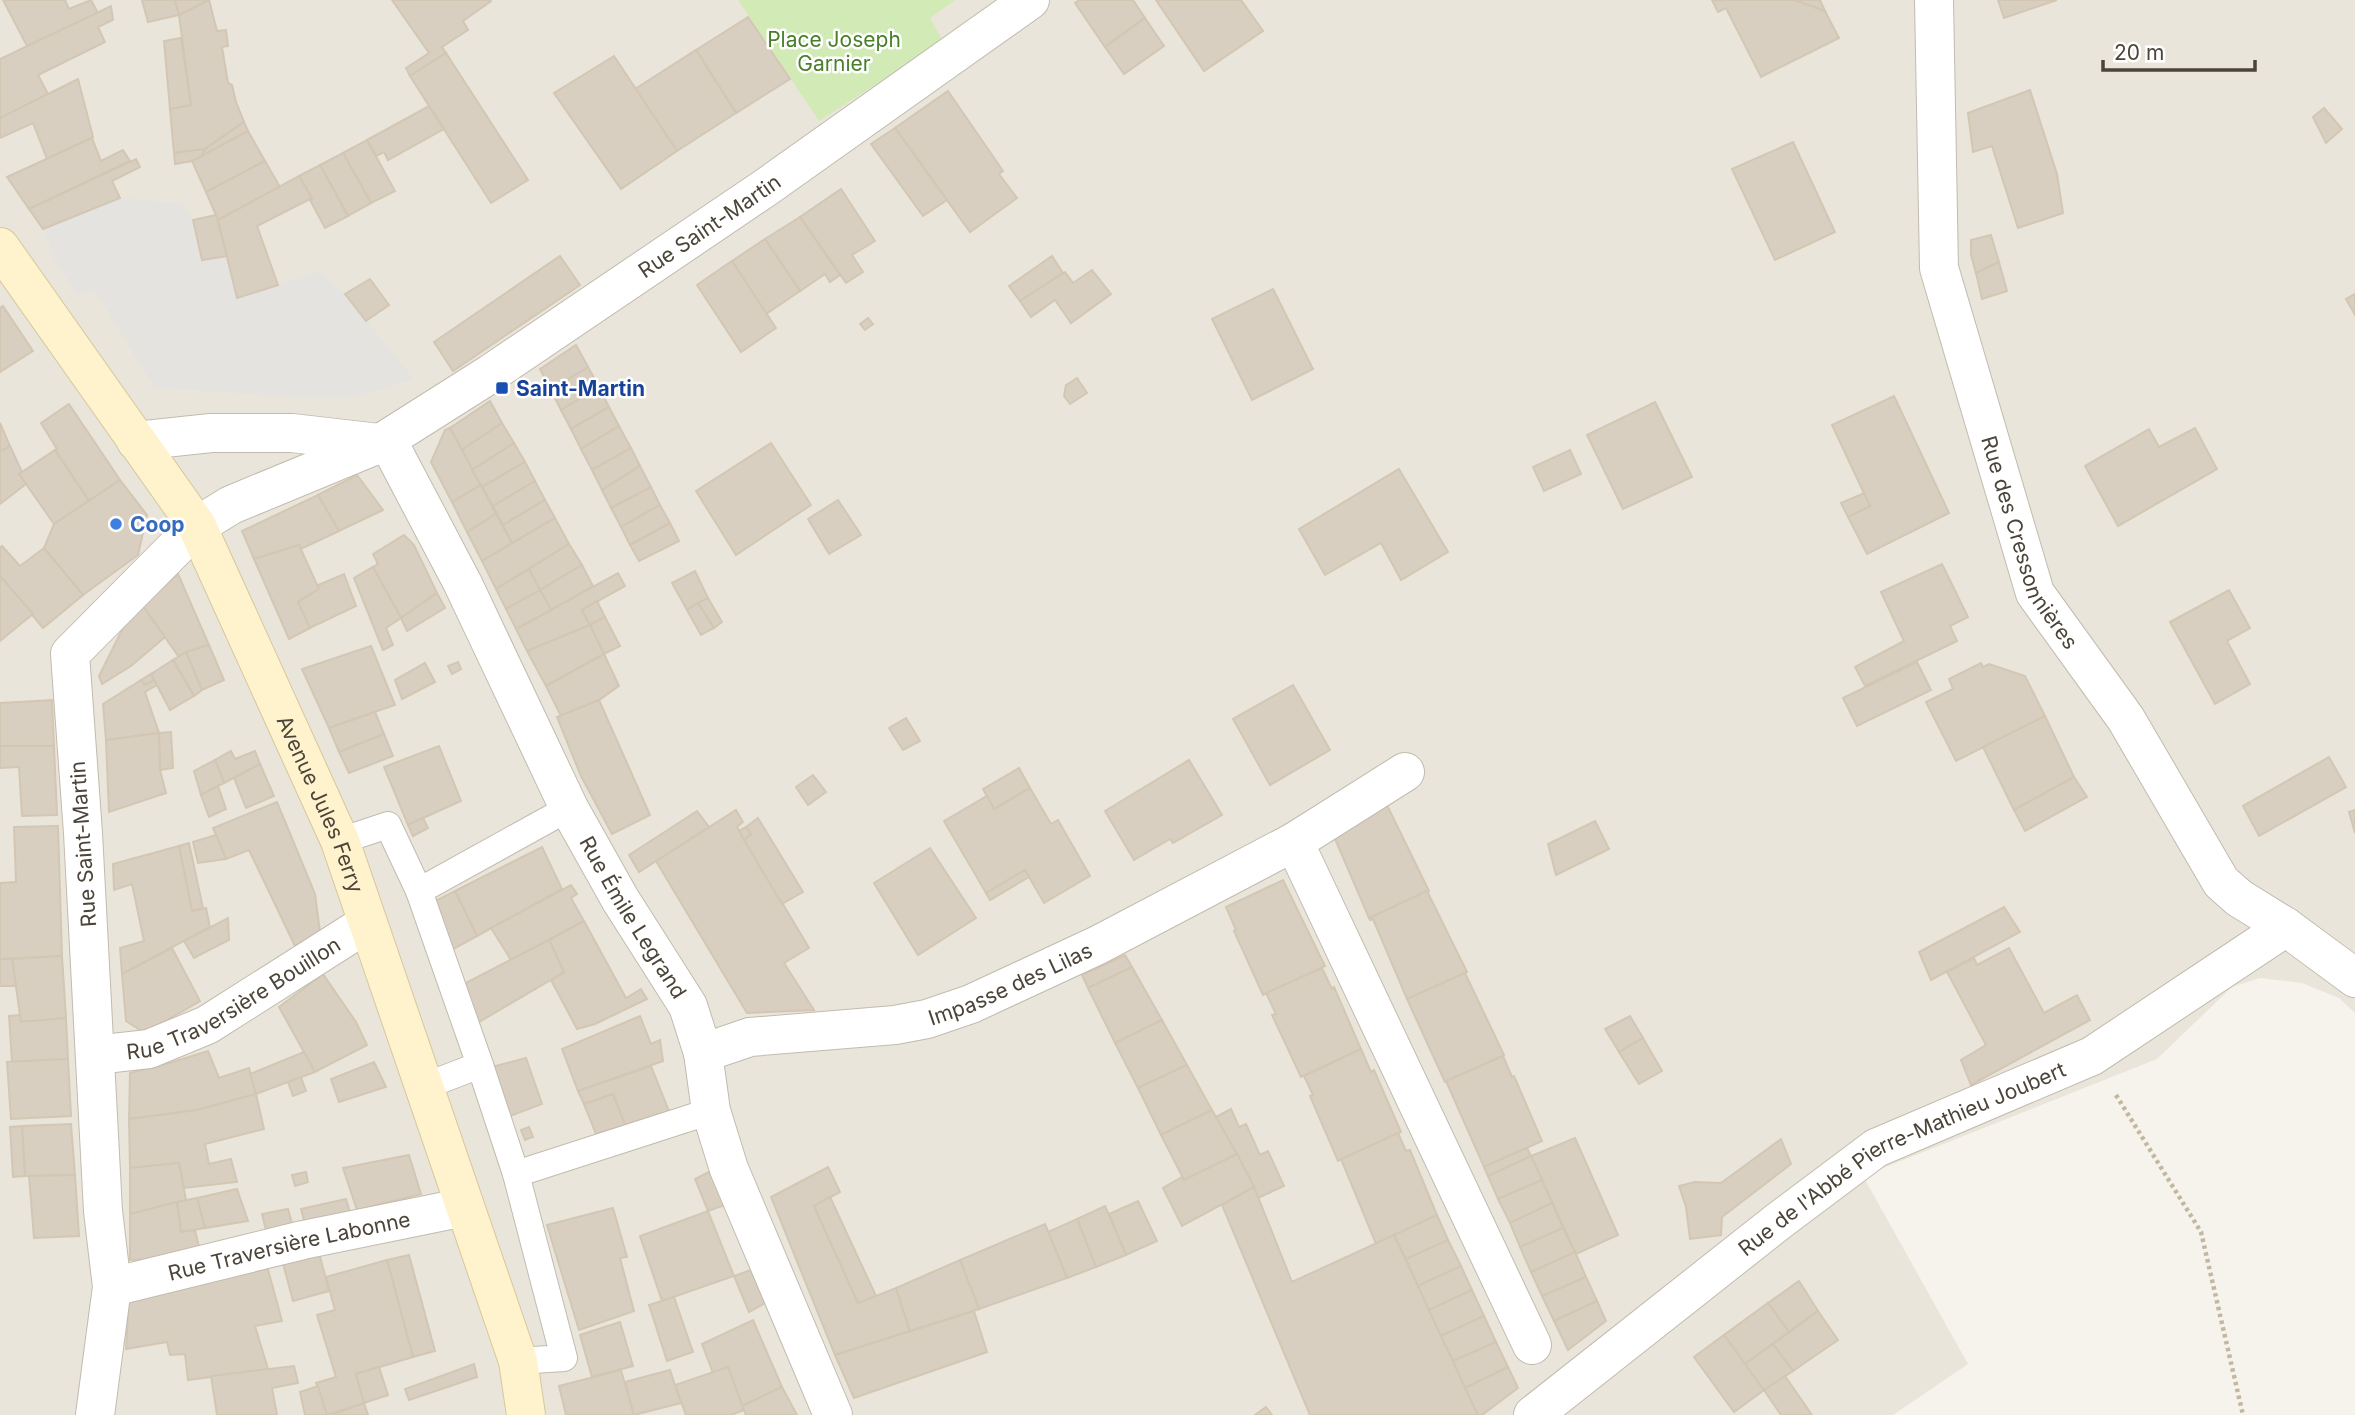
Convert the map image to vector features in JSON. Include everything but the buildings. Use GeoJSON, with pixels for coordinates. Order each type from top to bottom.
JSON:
{"type":"FeatureCollection","features":[{"type":"Feature","properties":{"kind":"street","name":"Rue Saint-Martin"},"geometry":{"type":"LineString","coordinates":[[95,1415],[113,1287],[103,1211],[83,833],[70,654],[197,526],[231,505],[381,443],[490,374],[765,188],[1030,0]]}},
{"type":"Feature","properties":{"kind":"street","name":"Rue des Cressonnières"},"geometry":{"type":"LineString","coordinates":[[1934,0],[1939,268],[2035,593],[2126,719],[2221,882],[2239,898],[2286,927],[2355,978]]}},
{"type":"Feature","properties":{"kind":"street","name":"Avenue Jules Ferry"},"geometry":{"type":"LineString","coordinates":[[0,247],[197,526],[340,841],[366,924],[425,1086],[518,1361],[526,1415]]}},
{"type":"Feature","properties":{"kind":"street"},"geometry":{"type":"LineString","coordinates":[[136,441],[211,433],[292,433],[381,443]]}},
{"type":"Feature","properties":{"kind":"street","name":"Rue Émile Legrand"},"geometry":{"type":"LineString","coordinates":[[381,443],[394,453],[463,584],[569,808],[620,899],[688,1006],[703,1053],[711,1111],[729,1169],[833,1415]]}},
{"type":"Feature","properties":{"kind":"street","name":"Impasse des Lilas"},"geometry":{"type":"LineString","coordinates":[[703,1053],[750,1037],[895,1025],[928,1019],[960,1008],[1098,945],[1294,842],[1405,772]]}},
{"type":"Feature","properties":{"kind":"street"},"geometry":{"type":"LineString","coordinates":[[1294,842],[1532,1345]]}},
{"type":"Feature","properties":{"kind":"street","name":"Rue Traversière Bouillon"},"geometry":{"type":"LineString","coordinates":[[95,1055],[149,1049],[207,1025],[366,924]]}},
{"type":"Feature","properties":{"kind":"street","name":"Rue de l'Abbé Pierre-Mathieu Joubert"},"geometry":{"type":"LineString","coordinates":[[1533,1415],[1780,1220],[1876,1148],[2092,1056],[2286,927]]}},
{"type":"Feature","properties":{"kind":"street","name":"Rue Traversière Labonne"},"geometry":{"type":"LineString","coordinates":[[113,1287],[303,1240],[465,1207]]}},
{"type":"Feature","properties":{"kind":"lane"},"geometry":{"type":"LineString","coordinates":[[419,891],[569,808]]}},
{"type":"Feature","properties":{"kind":"lane"},"geometry":{"type":"LineString","coordinates":[[340,841],[388,825],[419,891],[480,1065],[516,1174],[564,1357],[518,1361]]}},
{"type":"Feature","properties":{"kind":"lane"},"geometry":{"type":"LineString","coordinates":[[425,1086],[480,1065]]}},
{"type":"Feature","properties":{"kind":"lane"},"geometry":{"type":"LineString","coordinates":[[516,1174],[711,1111]]}},
{"type":"Feature","properties":{"kind":"path"},"geometry":{"type":"LineString","coordinates":[[2092,1056],[2202,1233],[2243,1415]]}},
{"type":"Feature","properties":{"kind":"shaded area"},"geometry":{"type":"Polygon","coordinates":[[[0,0],[2355,0],[2355,1013],[2339,998],[2302,983],[2260,978],[2232,987],[2157,1059],[1863,1176],[1968,1364],[1893,1415],[0,1415],[0,0]]]}},
{"type":"Feature","properties":{"kind":"shaded area"},"geometry":{"type":"Polygon","coordinates":[[[120,198],[182,203],[193,220],[202,260],[227,256],[237,298],[319,271],[345,294],[414,379],[358,397],[293,397],[155,388],[94,290],[78,296],[55,260],[43,229],[120,198]]]}},
{"type":"Feature","properties":{"kind":"green space","name":"Place Joseph Garnier"},"geometry":{"type":"Polygon","coordinates":[[[738,0],[955,0],[930,18],[943,41],[819,121],[738,0]]]}},
{"type":"Feature","properties":{"kind":"place","name":"Saint-Martin"},"geometry":{"type":"Point","coordinates":[502,388]}},
{"type":"Feature","properties":{"kind":"place","name":"Coop"},"geometry":{"type":"Point","coordinates":[116,524]}}]}
